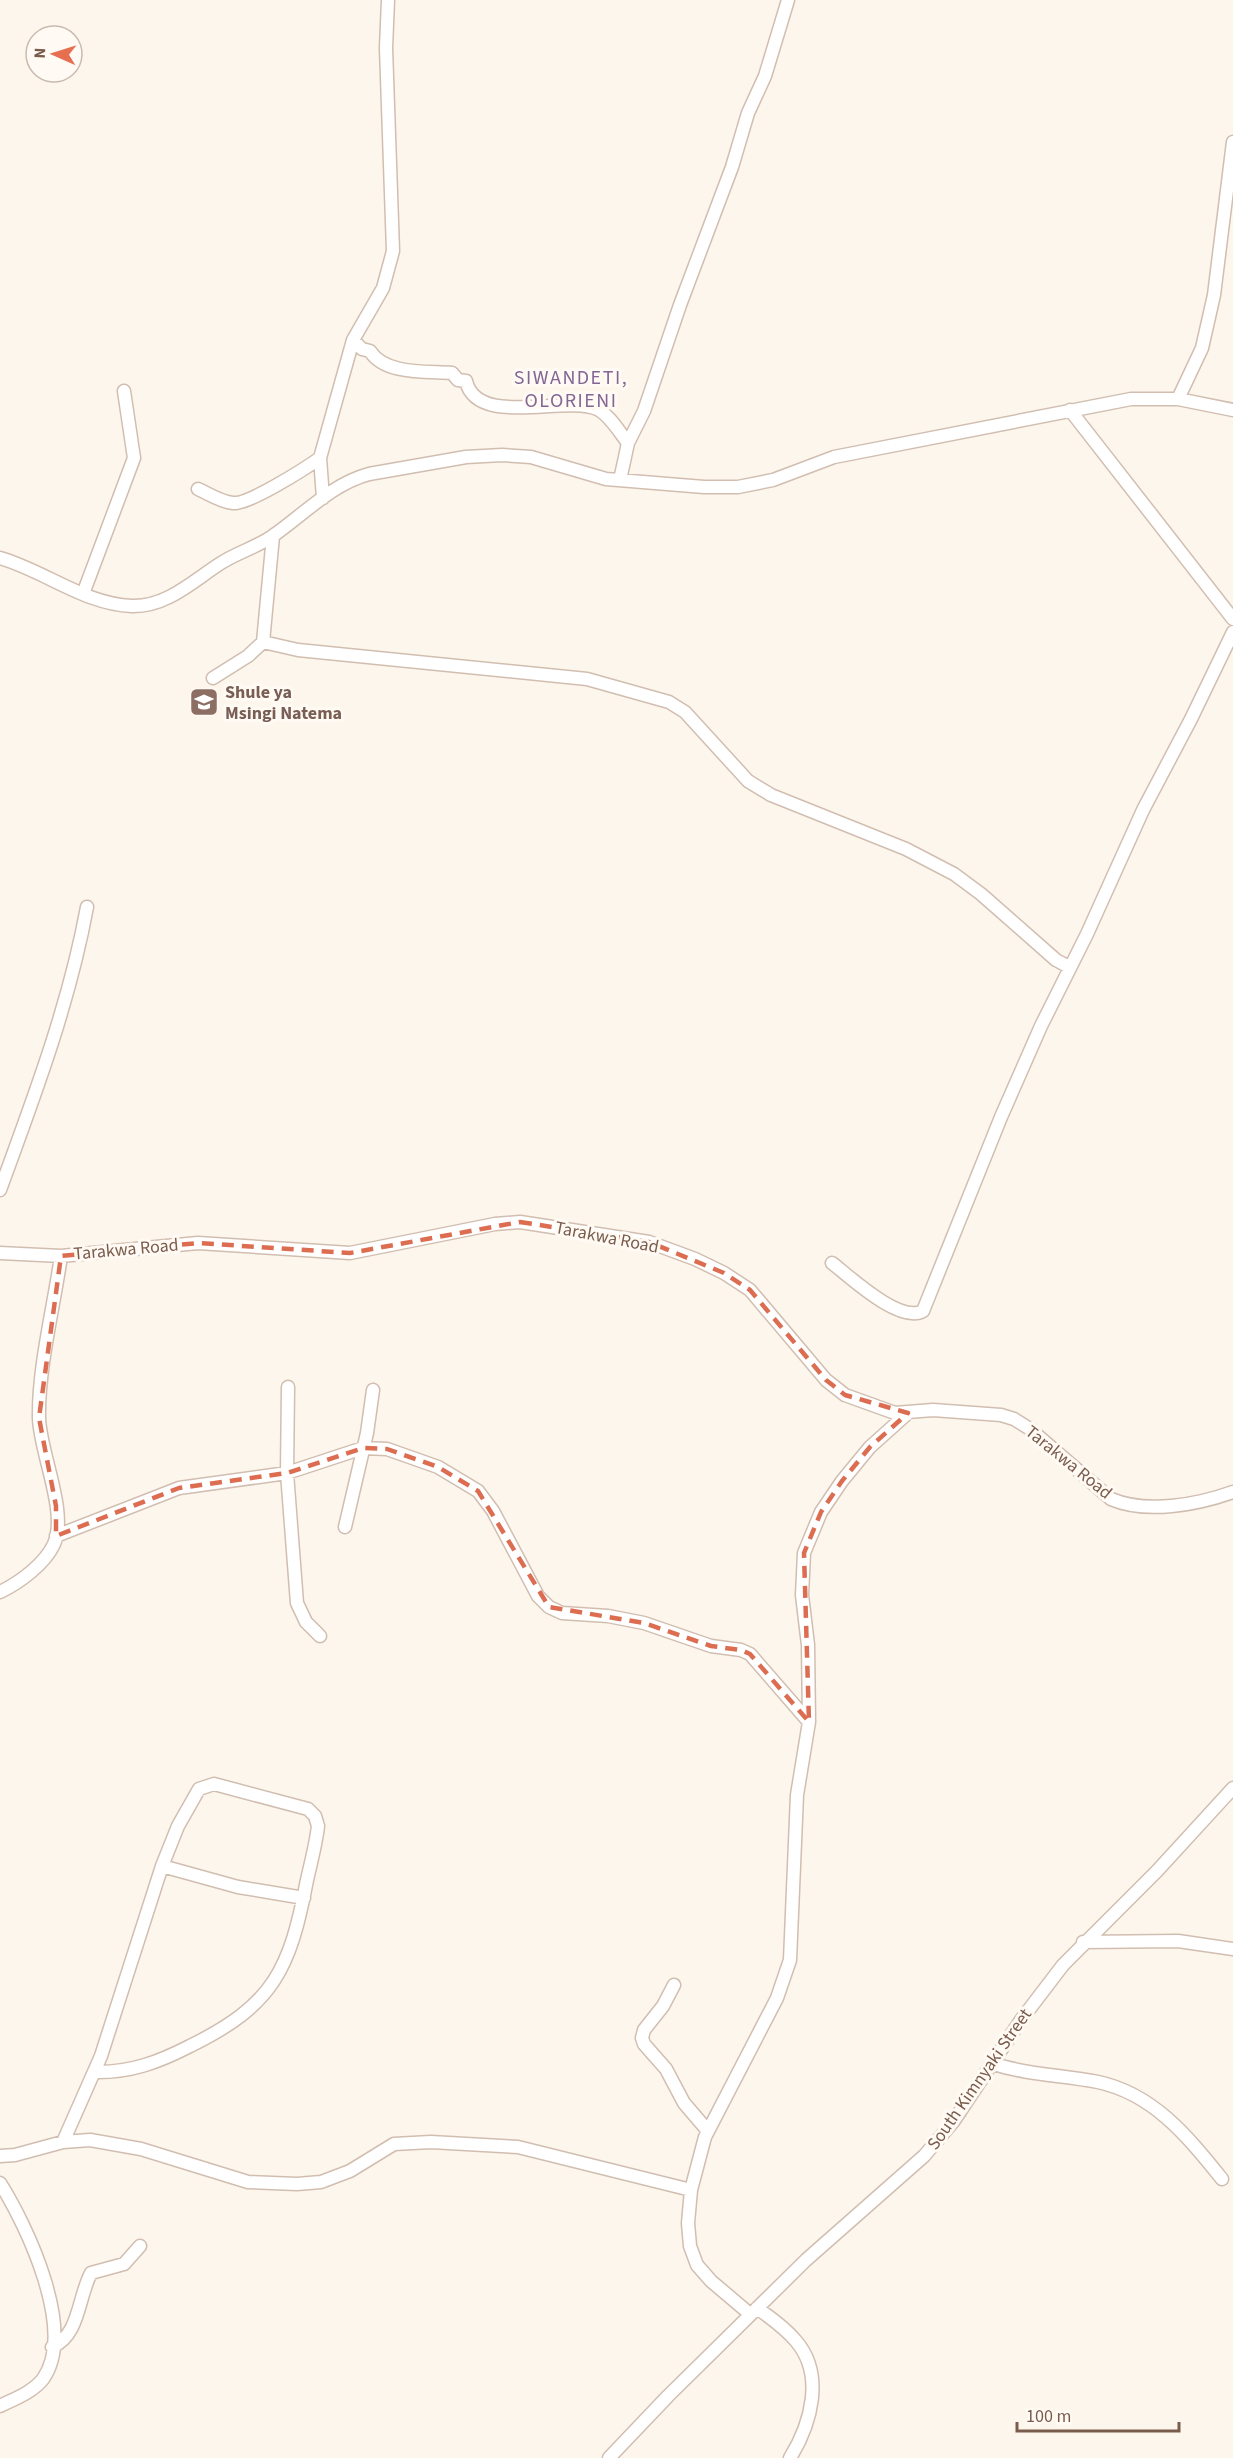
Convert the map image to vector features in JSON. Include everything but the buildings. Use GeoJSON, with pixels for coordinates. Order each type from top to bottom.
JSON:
{"type":"FeatureCollection","features":[{"type":"Feature","properties":{"kind":"street"},"geometry":{"type":"LineString","coordinates":[[323,498],[320,458],[353,340],[383,288],[393,252],[386,48],[388,0]]}},
{"type":"Feature","properties":{"kind":"street"},"geometry":{"type":"LineString","coordinates":[[620,480],[628,443],[644,411],[748,113],[765,76],[788,0]]}},
{"type":"Feature","properties":{"kind":"street"},"geometry":{"type":"LineString","coordinates":[[1178,399],[1202,348],[1214,294],[1233,142]]}},
{"type":"Feature","properties":{"kind":"street"},"geometry":{"type":"LineString","coordinates":[[353,340],[362,349],[370,351],[376,360],[403,370],[452,373],[458,380],[466,381],[468,389],[477,399],[499,407],[532,409],[545,404],[589,406],[601,410],[628,443]]}},
{"type":"Feature","properties":{"kind":"street"},"geometry":{"type":"LineString","coordinates":[[83,594],[134,458],[124,391]]}},
{"type":"Feature","properties":{"kind":"street"},"geometry":{"type":"LineString","coordinates":[[0,558],[40,573],[83,594],[131,606],[171,596],[222,562],[273,536],[297,515],[353,478],[466,457],[531,457],[582,474],[620,480],[704,487],[738,487],[773,480],[834,457],[1131,399],[1178,399],[1233,410]]}},
{"type":"Feature","properties":{"kind":"street"},"geometry":{"type":"LineString","coordinates":[[1070,410],[1233,619]]}},
{"type":"Feature","properties":{"kind":"street"},"geometry":{"type":"LineString","coordinates":[[198,489],[230,503],[240,503],[278,484],[320,458]]}},
{"type":"Feature","properties":{"kind":"street"},"geometry":{"type":"LineString","coordinates":[[213,678],[248,656],[263,642],[273,536]]}},
{"type":"Feature","properties":{"kind":"street"},"geometry":{"type":"LineString","coordinates":[[832,1263],[885,1303],[910,1314],[923,1311],[1009,1097],[1143,810],[1233,632]]}},
{"type":"Feature","properties":{"kind":"street"},"geometry":{"type":"LineString","coordinates":[[263,642],[298,650],[587,679],[632,693],[659,697],[685,712],[748,781],[771,795],[906,849],[954,874],[981,894],[1056,960],[1070,967]]}},
{"type":"Feature","properties":{"kind":"street"},"geometry":{"type":"LineString","coordinates":[[0,1190],[57,1028],[75,968],[87,907]]}},
{"type":"Feature","properties":{"kind":"street","name":"Tarakwa Road"},"geometry":{"type":"LineString","coordinates":[[0,1253],[61,1256],[198,1243],[350,1253],[495,1224],[520,1222],[619,1235],[649,1242],[724,1273],[750,1290],[826,1380],[845,1395],[881,1409],[908,1413],[945,1410],[1014,1419],[1030,1429],[1111,1498],[1123,1504],[1137,1506],[1189,1503],[1233,1492]]}},
{"type":"Feature","properties":{"kind":"street"},"geometry":{"type":"LineString","coordinates":[[0,1592],[12,1586],[43,1559],[56,1536],[56,1506],[39,1418],[41,1389],[61,1256]]}},
{"type":"Feature","properties":{"kind":"street"},"geometry":{"type":"LineString","coordinates":[[288,1387],[287,1473],[297,1603],[306,1622],[320,1636]]}},
{"type":"Feature","properties":{"kind":"street"},"geometry":{"type":"LineString","coordinates":[[345,1527],[363,1448],[373,1390]]}},
{"type":"Feature","properties":{"kind":"street"},"geometry":{"type":"LineString","coordinates":[[790,2458],[807,2423],[812,2405],[811,2374],[798,2342],[711,2281],[697,2265],[690,2246],[688,2223],[691,2190],[696,2165],[708,2131],[777,1998],[788,1968],[797,1795],[809,1722],[808,1645],[802,1595],[804,1553],[821,1512],[842,1481],[870,1447],[908,1413]]}},
{"type":"Feature","properties":{"kind":"street"},"geometry":{"type":"LineString","coordinates":[[56,1536],[179,1488],[287,1473],[363,1448],[387,1449],[414,1457],[463,1480],[478,1491],[493,1510],[538,1596],[549,1607],[562,1613],[608,1616],[644,1623],[711,1646],[741,1650],[750,1654],[809,1722]]}},
{"type":"Feature","properties":{"kind":"street"},"geometry":{"type":"LineString","coordinates":[[63,2142],[94,2072],[126,1982],[162,1866],[190,1801],[199,1789],[214,1784],[308,1809],[315,1816],[317,1837],[304,1898],[293,1945],[282,1969],[267,1992],[246,2012],[220,2031],[150,2065],[126,2071],[94,2072]]}},
{"type":"Feature","properties":{"kind":"street","name":"South Kimnyaki Street"},"geometry":{"type":"LineString","coordinates":[[609,2458],[806,2260],[924,2156],[953,2122],[1043,1989],[1083,1942],[1157,1871],[1233,1788]]}},
{"type":"Feature","properties":{"kind":"street"},"geometry":{"type":"LineString","coordinates":[[162,1866],[238,1887],[304,1898]]}},
{"type":"Feature","properties":{"kind":"street"},"geometry":{"type":"LineString","coordinates":[[1083,1942],[1178,1941],[1233,1949]]}},
{"type":"Feature","properties":{"kind":"street"},"geometry":{"type":"LineString","coordinates":[[674,1986],[663,2006],[644,2030],[642,2038],[644,2044],[666,2069],[684,2103],[708,2131]]}},
{"type":"Feature","properties":{"kind":"street"},"geometry":{"type":"LineString","coordinates":[[993,2064],[1028,2074],[1096,2082],[1131,2094],[1155,2107],[1182,2130],[1222,2179]]}},
{"type":"Feature","properties":{"kind":"street"},"geometry":{"type":"LineString","coordinates":[[0,2156],[63,2142],[90,2140],[119,2144],[248,2182],[273,2184],[321,2182],[350,2171],[379,2152],[402,2142],[518,2147],[691,2190]]}},
{"type":"Feature","properties":{"kind":"street"},"geometry":{"type":"LineString","coordinates":[[0,2183],[14,2205],[47,2284],[52,2306],[52,2347],[49,2365],[38,2385],[0,2406]]}},
{"type":"Feature","properties":{"kind":"street"},"geometry":{"type":"LineString","coordinates":[[52,2347],[62,2342],[70,2333],[91,2273],[124,2264],[140,2246]]}},
{"type":"Feature","properties":{"kind":"highlighted area"},"geometry":{"type":"Polygon","coordinates":[[[520,1222],[649,1242],[724,1273],[750,1290],[826,1380],[845,1395],[908,1413],[870,1447],[842,1481],[821,1512],[804,1553],[809,1722],[750,1654],[741,1650],[711,1646],[644,1623],[549,1607],[478,1491],[438,1467],[387,1449],[363,1448],[287,1473],[179,1488],[56,1536],[56,1506],[39,1418],[61,1256],[198,1243],[350,1253],[520,1222]]]}},
{"type":"Feature","properties":{"kind":"place","name":"Shule ya Msingi Natema"},"geometry":{"type":"Point","coordinates":[204,702]}},
{"type":"Feature","properties":{"kind":"district","name":"SIWANDETI, OLORIENI"},"geometry":{"type":"Point","coordinates":[571,388]}}]}
